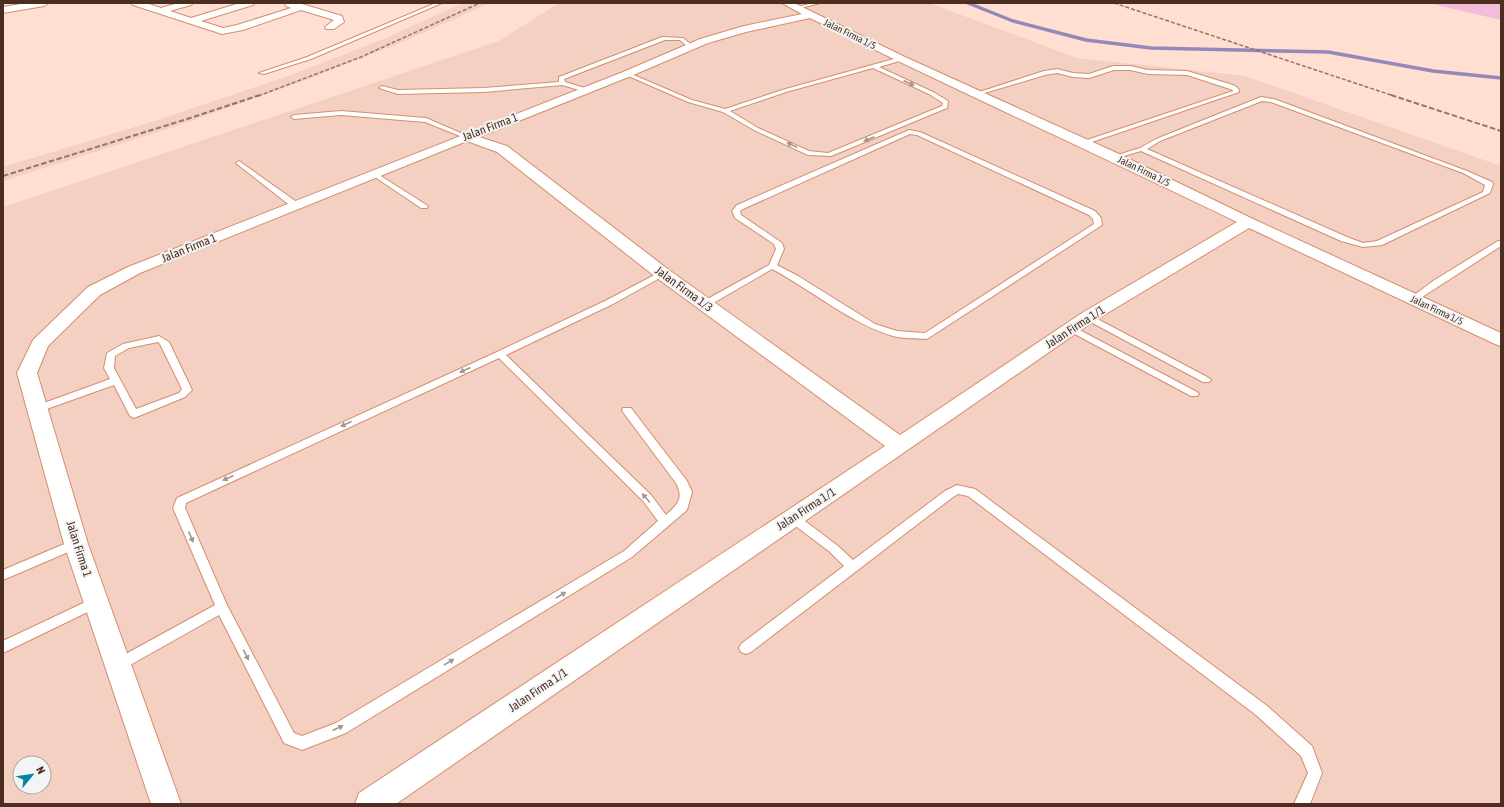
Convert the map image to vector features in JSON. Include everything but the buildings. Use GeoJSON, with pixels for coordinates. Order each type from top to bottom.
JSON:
{"type":"FeatureCollection","features":[{"type":"Feature","properties":{"kind":"street"},"geometry":{"type":"LineString","coordinates":[[3,10],[44,3]]}},
{"type":"Feature","properties":{"kind":"street"},"geometry":{"type":"LineString","coordinates":[[136,3],[222,31],[302,7]]}},
{"type":"Feature","properties":{"kind":"street"},"geometry":{"type":"LineString","coordinates":[[160,11],[188,3]]}},
{"type":"Feature","properties":{"kind":"street"},"geometry":{"type":"LineString","coordinates":[[191,21],[250,3]]}},
{"type":"Feature","properties":{"kind":"street"},"geometry":{"type":"LineString","coordinates":[[287,3],[339,18],[339,22],[330,27]]}},
{"type":"Feature","properties":{"kind":"street","name":"Jalan Firma 1/5"},"geometry":{"type":"LineString","coordinates":[[787,3],[809,9],[901,59],[1114,157],[1248,222],[1501,340]]}},
{"type":"Feature","properties":{"kind":"street","name":"Jalan Firma 1"},"geometry":{"type":"LineString","coordinates":[[166,804],[76,544],[27,373],[40,344],[94,291],[134,270],[627,74],[690,46],[809,9]]}},
{"type":"Feature","properties":{"kind":"street","name":"Jalan Firma 1/3"},"geometry":{"type":"LineString","coordinates":[[467,137],[502,149],[663,274],[900,446]]}},
{"type":"Feature","properties":{"kind":"street","name":"Jalan Firma 1/1"},"geometry":{"type":"LineString","coordinates":[[370,804],[1080,323],[1248,222]]}},
{"type":"Feature","properties":{"kind":"lane"},"geometry":{"type":"LineString","coordinates":[[262,73],[309,58],[440,3]]}},
{"type":"Feature","properties":{"kind":"lane"},"geometry":{"type":"LineString","coordinates":[[562,83],[561,78],[664,38],[680,39],[690,46]]}},
{"type":"Feature","properties":{"kind":"lane"},"geometry":{"type":"LineString","coordinates":[[725,111],[784,91],[901,59]]}},
{"type":"Feature","properties":{"kind":"lane"},"geometry":{"type":"LineString","coordinates":[[627,74],[690,102],[725,111],[756,129],[808,153],[829,155],[945,107],[946,102],[931,93],[873,66]]}},
{"type":"Feature","properties":{"kind":"lane"},"geometry":{"type":"LineString","coordinates":[[976,94],[1044,73],[1057,71],[1073,75],[1089,76],[1113,68],[1130,68],[1148,72],[1187,73],[1231,86],[1236,89],[1236,92],[1084,143]]}},
{"type":"Feature","properties":{"kind":"lane"},"geometry":{"type":"LineString","coordinates":[[382,88],[398,92],[484,90],[562,83],[586,90]]}},
{"type":"Feature","properties":{"kind":"lane"},"geometry":{"type":"LineString","coordinates":[[1114,157],[1142,149],[1158,140],[1262,99],[1272,100],[1465,172],[1488,184],[1486,193],[1379,243],[1363,245],[1344,239],[1142,149]]}},
{"type":"Feature","properties":{"kind":"lane"},"geometry":{"type":"LineString","coordinates":[[294,117],[341,113],[426,120],[467,137]]}},
{"type":"Feature","properties":{"kind":"lane"},"geometry":{"type":"LineString","coordinates":[[706,304],[772,266],[780,249],[778,244],[738,216],[736,211],[740,207],[909,132],[918,133],[1092,213],[1097,218],[1098,225],[927,336],[896,334],[872,326],[795,278],[772,266]]}},
{"type":"Feature","properties":{"kind":"lane"},"geometry":{"type":"LineString","coordinates":[[239,163],[296,205]]}},
{"type":"Feature","properties":{"kind":"lane"},"geometry":{"type":"LineString","coordinates":[[374,174],[424,206]]}},
{"type":"Feature","properties":{"kind":"lane"},"geometry":{"type":"LineString","coordinates":[[1413,299],[1501,243]]}},
{"type":"Feature","properties":{"kind":"lane"},"geometry":{"type":"LineString","coordinates":[[627,410],[681,481],[686,492],[683,507],[643,542],[621,558],[341,728],[302,743],[289,738],[222,606],[179,508],[181,501],[500,354],[610,302],[663,274]]}},
{"type":"Feature","properties":{"kind":"lane"},"geometry":{"type":"LineString","coordinates":[[1080,323],[1206,380]]}},
{"type":"Feature","properties":{"kind":"lane"},"geometry":{"type":"LineString","coordinates":[[1080,323],[1194,394]]}},
{"type":"Feature","properties":{"kind":"lane"},"geometry":{"type":"LineString","coordinates":[[159,338],[164,342],[187,390],[182,395],[134,414],[116,381],[109,368],[110,355],[126,346],[159,338]]}},
{"type":"Feature","properties":{"kind":"lane"},"geometry":{"type":"LineString","coordinates":[[500,354],[647,498],[665,522]]}},
{"type":"Feature","properties":{"kind":"lane"},"geometry":{"type":"LineString","coordinates":[[37,409],[116,381]]}},
{"type":"Feature","properties":{"kind":"lane"},"geometry":{"type":"LineString","coordinates":[[746,648],[949,494],[957,490],[971,492],[1261,710],[1308,751],[1315,773],[1302,804]]}},
{"type":"Feature","properties":{"kind":"lane"},"geometry":{"type":"LineString","coordinates":[[793,518],[834,549],[853,567]]}},
{"type":"Feature","properties":{"kind":"lane"},"geometry":{"type":"LineString","coordinates":[[3,575],[76,544]]}},
{"type":"Feature","properties":{"kind":"lane"},"geometry":{"type":"LineString","coordinates":[[3,647],[96,602]]}},
{"type":"Feature","properties":{"kind":"lane"},"geometry":{"type":"LineString","coordinates":[[118,665],[222,606]]}},
{"type":"Feature","properties":{"kind":"shaded area"},"geometry":{"type":"Polygon","coordinates":[[[463,3],[490,3],[405,41],[306,80],[174,127],[3,181],[3,167],[161,119],[291,75],[386,38],[463,3]]]}},
{"type":"Feature","properties":{"kind":"shaded area"},"geometry":{"type":"Polygon","coordinates":[[[559,3],[929,3],[1077,58],[1245,76],[1501,166],[1501,804],[3,804],[3,207],[499,41],[559,3]]]}},
{"type":"Feature","properties":{"kind":"shaded area"},"geometry":{"type":"Polygon","coordinates":[[[1428,3],[1501,3],[1501,20],[1428,3]]]}},
{"type":"Feature","properties":{"kind":"waterway"},"geometry":{"type":"LineString","coordinates":[[968,3],[1013,21],[1086,40],[1151,48],[1328,52],[1433,71],[1501,78]]}},
{"type":"Feature","properties":{"kind":"railway"},"geometry":{"type":"LineString","coordinates":[[258,96],[361,57],[480,3]]}},
{"type":"Feature","properties":{"kind":"railway"},"geometry":{"type":"LineString","coordinates":[[1114,3],[1394,96]]}},
{"type":"Feature","properties":{"kind":"railway"},"geometry":{"type":"LineString","coordinates":[[3,176],[260,95]]}},
{"type":"Feature","properties":{"kind":"railway"},"geometry":{"type":"LineString","coordinates":[[1391,95],[1501,131]]}}]}
